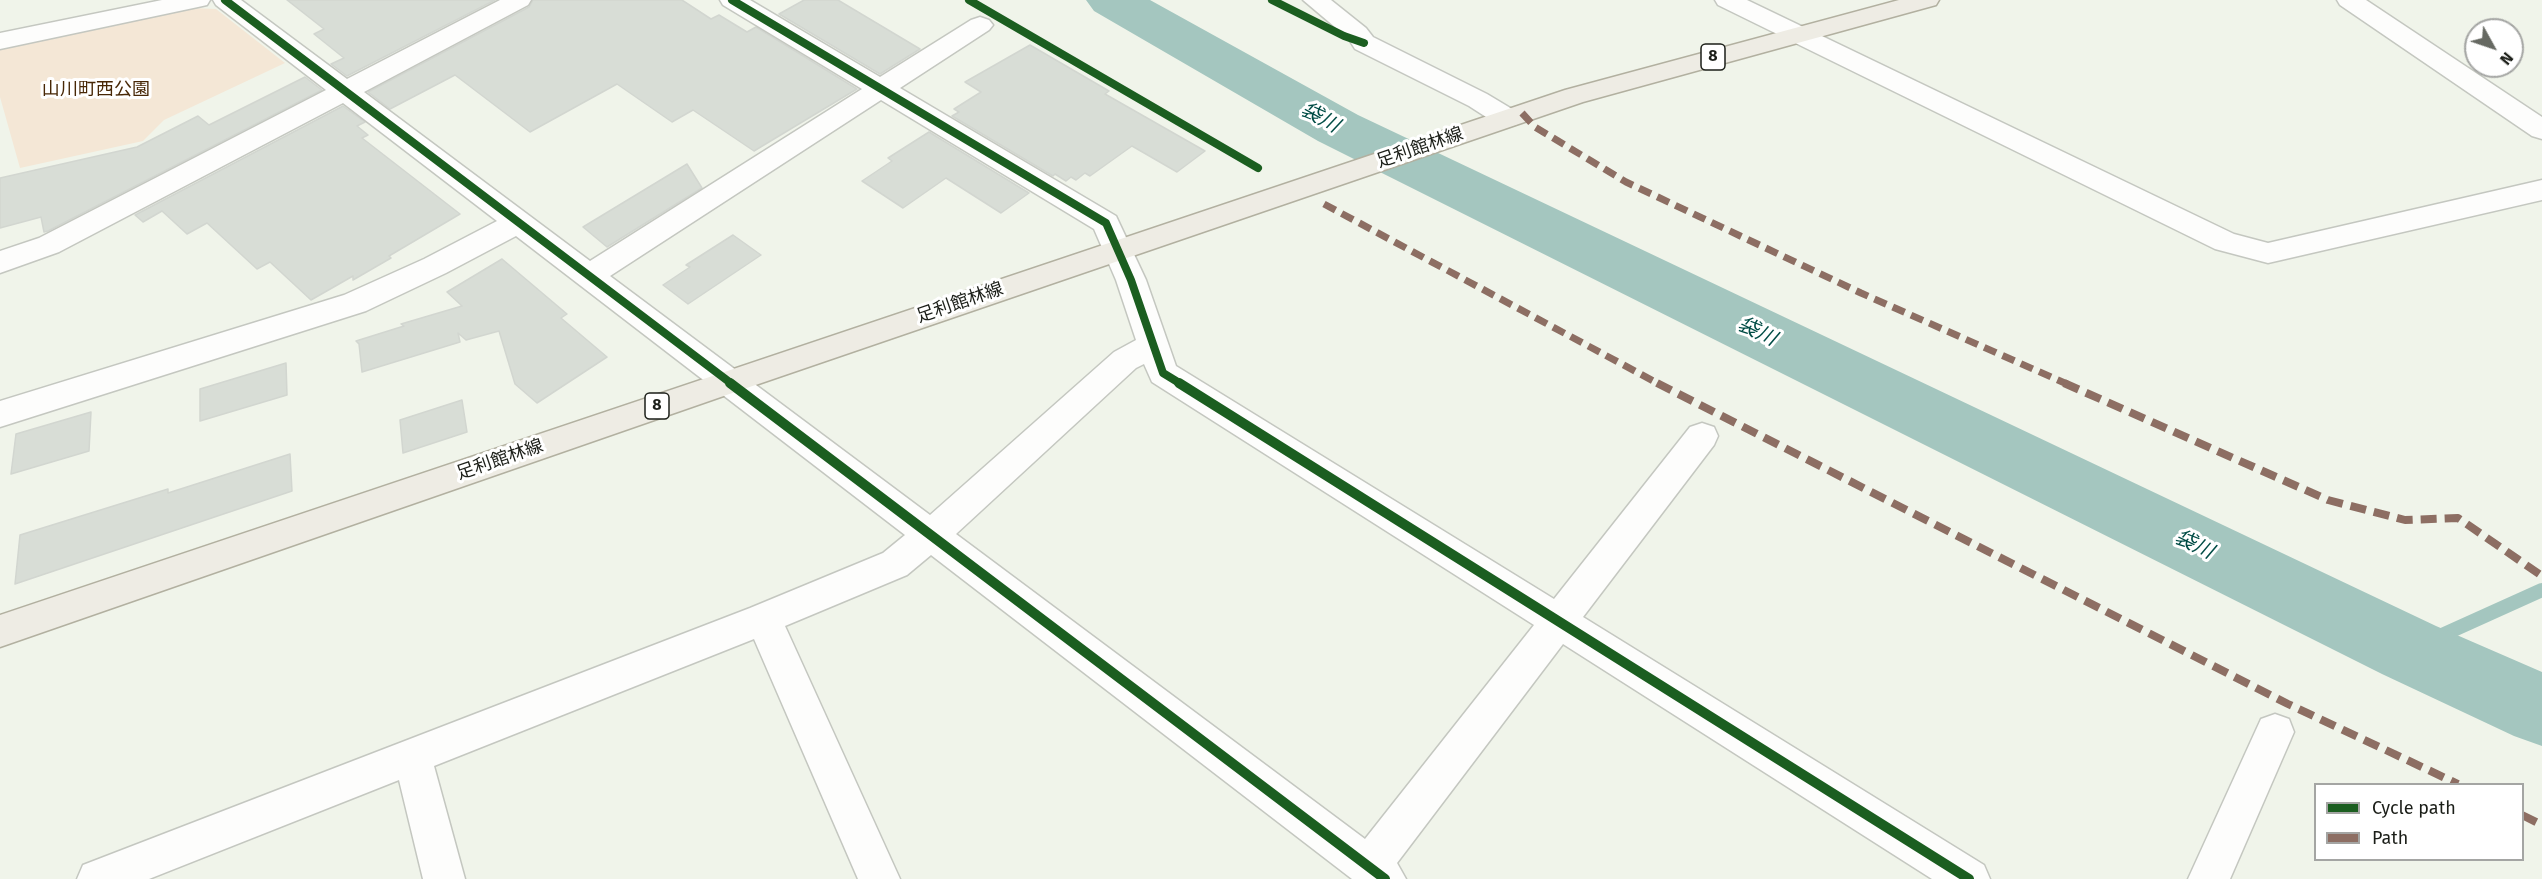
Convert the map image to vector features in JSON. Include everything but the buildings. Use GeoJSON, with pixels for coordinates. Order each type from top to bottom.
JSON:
{"type":"FeatureCollection","features":[{"type":"Feature","properties":{"kind":"main road","name":"足利館林線"},"geometry":{"type":"LineString","coordinates":[[0,631],[1118,249],[1574,96],[1927,0]]}},
{"type":"Feature","properties":{"kind":"street"},"geometry":{"type":"LineString","coordinates":[[0,41],[198,0]]}},
{"type":"Feature","properties":{"kind":"street"},"geometry":{"type":"LineString","coordinates":[[225,0],[1377,873],[1560,620],[1702,436]]}},
{"type":"Feature","properties":{"kind":"street"},"geometry":{"type":"LineString","coordinates":[[0,262],[49,245],[519,0]]}},
{"type":"Feature","properties":{"kind":"street"},"geometry":{"type":"LineString","coordinates":[[732,0],[1106,223],[1118,249],[1163,373],[1560,620],[1969,879]]}},
{"type":"Feature","properties":{"kind":"street"},"geometry":{"type":"LineString","coordinates":[[1315,0],[1357,33],[1364,44],[1478,100],[1504,119]]}},
{"type":"Feature","properties":{"kind":"street"},"geometry":{"type":"LineString","coordinates":[[1727,0],[2225,242],[2268,253],[2542,190]]}},
{"type":"Feature","properties":{"kind":"street"},"geometry":{"type":"LineString","coordinates":[[2349,0],[2542,130]]}},
{"type":"Feature","properties":{"kind":"street"},"geometry":{"type":"LineString","coordinates":[[588,276],[880,87],[980,26]]}},
{"type":"Feature","properties":{"kind":"street"},"geometry":{"type":"LineString","coordinates":[[0,414],[355,303],[435,266],[518,223]]}},
{"type":"Feature","properties":{"kind":"street"},"geometry":{"type":"LineString","coordinates":[[98,879],[763,619],[895,564],[930,536],[1125,360],[1154,345]]}},
{"type":"Feature","properties":{"kind":"street"},"geometry":{"type":"LineString","coordinates":[[763,619],[879,879]]}},
{"type":"Feature","properties":{"kind":"street"},"geometry":{"type":"LineString","coordinates":[[2210,879],[2275,732]]}},
{"type":"Feature","properties":{"kind":"street"},"geometry":{"type":"LineString","coordinates":[[412,756],[444,879]]}},
{"type":"Feature","properties":{"kind":"green space","name":"山川町西公園"},"geometry":{"type":"Polygon","coordinates":[[[191,8],[216,9],[285,63],[164,120],[143,141],[20,168],[0,97],[0,49],[191,8]]]}},
{"type":"Feature","properties":{"kind":"waterway","name":"袋川"},"geometry":{"type":"LineString","coordinates":[[1112,0],[1338,128],[2409,650],[2542,710]]}},
{"type":"Feature","properties":{"kind":"waterway","name":"袋川"},"geometry":{"type":"LineString","coordinates":[[2409,650],[2542,590]]}},
{"type":"Feature","properties":{"kind":"marked path"},"geometry":{"type":"LineString","coordinates":[[1522,113],[1535,127],[1626,182],[1861,293],[2328,500],[2405,520],[2458,518],[2542,576]]}},
{"type":"Feature","properties":{"kind":"marked path"},"geometry":{"type":"LineString","coordinates":[[1324,204],[1718,416],[2288,704],[2456,783]]}},
{"type":"Feature","properties":{"kind":"marked path"},"geometry":{"type":"LineString","coordinates":[[2524,816],[2542,825]]}},
{"type":"Feature","properties":{"kind":"cycle path"},"geometry":{"type":"LineString","coordinates":[[225,0],[1385,879]]}},
{"type":"Feature","properties":{"kind":"cycle path"},"geometry":{"type":"LineString","coordinates":[[732,0],[1106,223],[1131,280],[1163,373],[1969,879]]}},
{"type":"Feature","properties":{"kind":"cycle path"},"geometry":{"type":"LineString","coordinates":[[969,0],[1258,168]]}},
{"type":"Feature","properties":{"kind":"cycle path"},"geometry":{"type":"LineString","coordinates":[[1272,0],[1344,36],[1364,43]]}}]}
